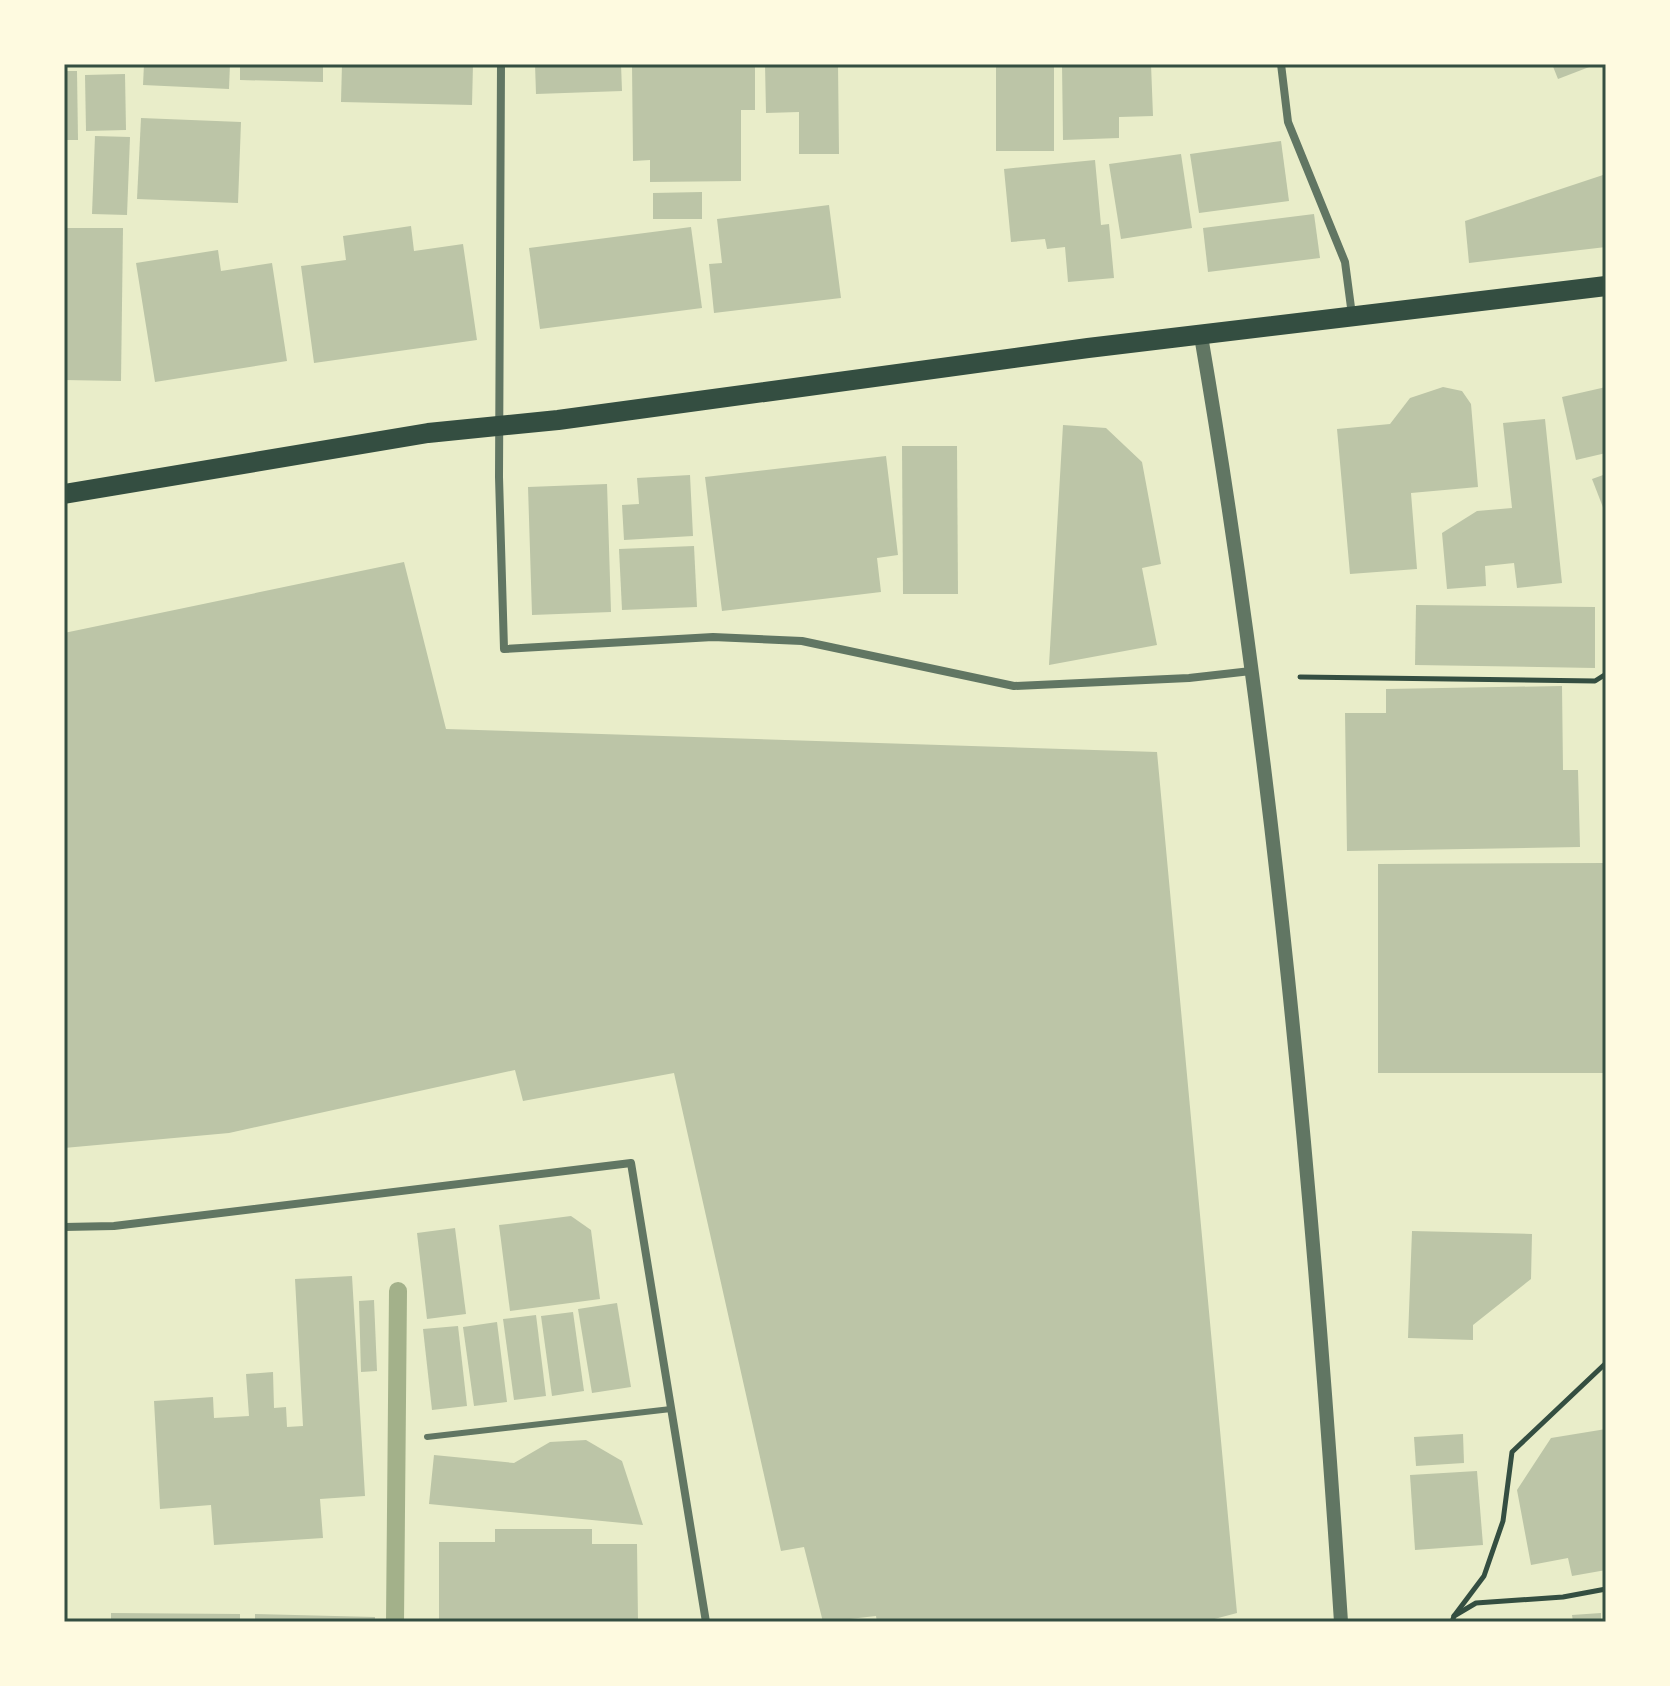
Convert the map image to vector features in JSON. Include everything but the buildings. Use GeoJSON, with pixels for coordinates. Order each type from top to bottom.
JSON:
{"type":"FeatureCollection","features":[{"type":"Feature","properties":{"kind":"main road"},"geometry":{"type":"LineString","coordinates":[[64,494],[428,433],[500,427],[1088,348],[1606,286]]}},
{"type":"Feature","properties":{"kind":"street"},"geometry":{"type":"LineString","coordinates":[[501,64],[500,427],[504,649],[713,637],[802,641],[1014,686],[1189,678],[1251,671]]}},
{"type":"Feature","properties":{"kind":"street"},"geometry":{"type":"LineString","coordinates":[[1281,64],[1288,122],[1345,262],[1353,317]]}},
{"type":"Feature","properties":{"kind":"street"},"geometry":{"type":"LineString","coordinates":[[1201,336],[1229,495],[1279,885],[1307,1160],[1341,1622]]}},
{"type":"Feature","properties":{"kind":"street"},"geometry":{"type":"LineString","coordinates":[[64,1227],[114,1226],[631,1163],[706,1622]]}},
{"type":"Feature","properties":{"kind":"lane"},"geometry":{"type":"LineString","coordinates":[[427,1437],[671,1409]]}},
{"type":"Feature","properties":{"kind":"path"},"geometry":{"type":"LineString","coordinates":[[1300,677],[1595,681],[1606,674]]}},
{"type":"Feature","properties":{"kind":"path"},"geometry":{"type":"LineString","coordinates":[[1453,1619],[1484,1576],[1489,1562],[1503,1521],[1512,1452],[1606,1363]]}},
{"type":"Feature","properties":{"kind":"path"},"geometry":{"type":"LineString","coordinates":[[1453,1619],[1476,1603],[1563,1597],[1606,1589]]}},
{"type":"Feature","properties":{"kind":"waterway"},"geometry":{"type":"LineString","coordinates":[[395,1622],[398,1291]]}}]}
